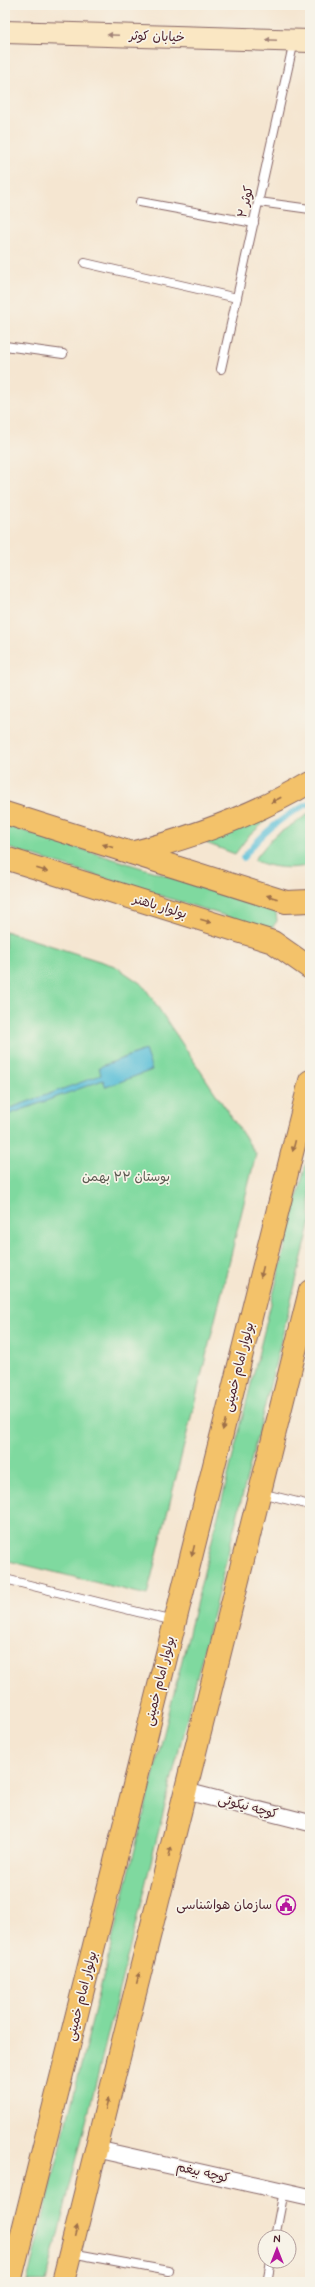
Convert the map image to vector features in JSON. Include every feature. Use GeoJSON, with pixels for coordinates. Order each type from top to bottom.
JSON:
{"type":"FeatureCollection","features":[{"type":"Feature","properties":{"kind":"main road"},"geometry":{"type":"LineString","coordinates":[[131,853],[167,844],[230,821],[270,804],[310,782]]}},
{"type":"Feature","properties":{"kind":"main road"},"geometry":{"type":"LineString","coordinates":[[5,813],[286,902],[310,901]]}},
{"type":"Feature","properties":{"kind":"main road","name":"بولوار باهنر"},"geometry":{"type":"LineString","coordinates":[[5,858],[273,942],[310,968]]}},
{"type":"Feature","properties":{"kind":"main road","name":"بولوار امام خمینی"},"geometry":{"type":"LineString","coordinates":[[10,2282],[310,1081]]}},
{"type":"Feature","properties":{"kind":"main road"},"geometry":{"type":"LineString","coordinates":[[63,2282],[310,1290]]}},
{"type":"Feature","properties":{"kind":"street","name":"خیابان کوثر"},"geometry":{"type":"LineString","coordinates":[[5,32],[302,41]]}},
{"type":"Feature","properties":{"kind":"street","name":"کوچه نیکوئی"},"geometry":{"type":"LineString","coordinates":[[185,1791],[310,1823]]}},
{"type":"Feature","properties":{"kind":"street","name":"کوچه بیغم"},"geometry":{"type":"LineString","coordinates":[[96,2149],[310,2197]]}},
{"type":"Feature","properties":{"kind":"lane","name":"کوثر ۲"},"geometry":{"type":"LineString","coordinates":[[221,369],[259,202],[302,41]]}},
{"type":"Feature","properties":{"kind":"lane"},"geometry":{"type":"LineString","coordinates":[[140,202],[254,223]]}},
{"type":"Feature","properties":{"kind":"lane"},"geometry":{"type":"LineString","coordinates":[[259,202],[310,209]]}},
{"type":"Feature","properties":{"kind":"lane"},"geometry":{"type":"LineString","coordinates":[[85,263],[237,298]]}},
{"type":"Feature","properties":{"kind":"lane"},"geometry":{"type":"LineString","coordinates":[[5,346],[63,354]]}},
{"type":"Feature","properties":{"kind":"lane"},"geometry":{"type":"LineString","coordinates":[[260,1493],[310,1505]]}},
{"type":"Feature","properties":{"kind":"lane"},"geometry":{"type":"LineString","coordinates":[[5,1579],[175,1621]]}},
{"type":"Feature","properties":{"kind":"lane"},"geometry":{"type":"LineString","coordinates":[[277,2229],[284,2191]]}},
{"type":"Feature","properties":{"kind":"lane"},"geometry":{"type":"LineString","coordinates":[[70,2253],[169,2271]]}},
{"type":"Feature","properties":{"kind":"lane"},"geometry":{"type":"LineString","coordinates":[[267,2282],[269,2269]]}},
{"type":"Feature","properties":{"kind":"green space"},"geometry":{"type":"Polygon","coordinates":[[[310,813],[310,865],[289,868],[267,865],[254,860],[273,837],[310,813]]]}},
{"type":"Feature","properties":{"kind":"green space"},"geometry":{"type":"Polygon","coordinates":[[[270,817],[247,838],[235,854],[206,843],[270,817]]]}},
{"type":"Feature","properties":{"kind":"green space"},"geometry":{"type":"Polygon","coordinates":[[[5,825],[270,908],[276,913],[277,921],[272,928],[264,928],[5,847],[5,825]]]}},
{"type":"Feature","properties":{"kind":"green space","name":"بوستان ۲۲ بهمن"},"geometry":{"type":"Polygon","coordinates":[[[5,931],[115,966],[143,985],[256,1154],[147,1595],[5,1560],[5,931]]]}},
{"type":"Feature","properties":{"kind":"green space"},"geometry":{"type":"Polygon","coordinates":[[[310,1147],[310,1225],[46,2282],[27,2282],[310,1147]]]}},
{"type":"Feature","properties":{"kind":"water"},"geometry":{"type":"Polygon","coordinates":[[[145,1050],[152,1070],[106,1087],[103,1080],[5,1116],[5,1110],[101,1075],[99,1067],[145,1050]]]}},
{"type":"Feature","properties":{"kind":"waterway"},"geometry":{"type":"LineString","coordinates":[[243,858],[257,841],[273,826],[290,814],[310,803]]}},
{"type":"Feature","properties":{"kind":"place","name":"سازمان هواشناسی"},"geometry":{"type":"Point","coordinates":[286,1905]}}]}
